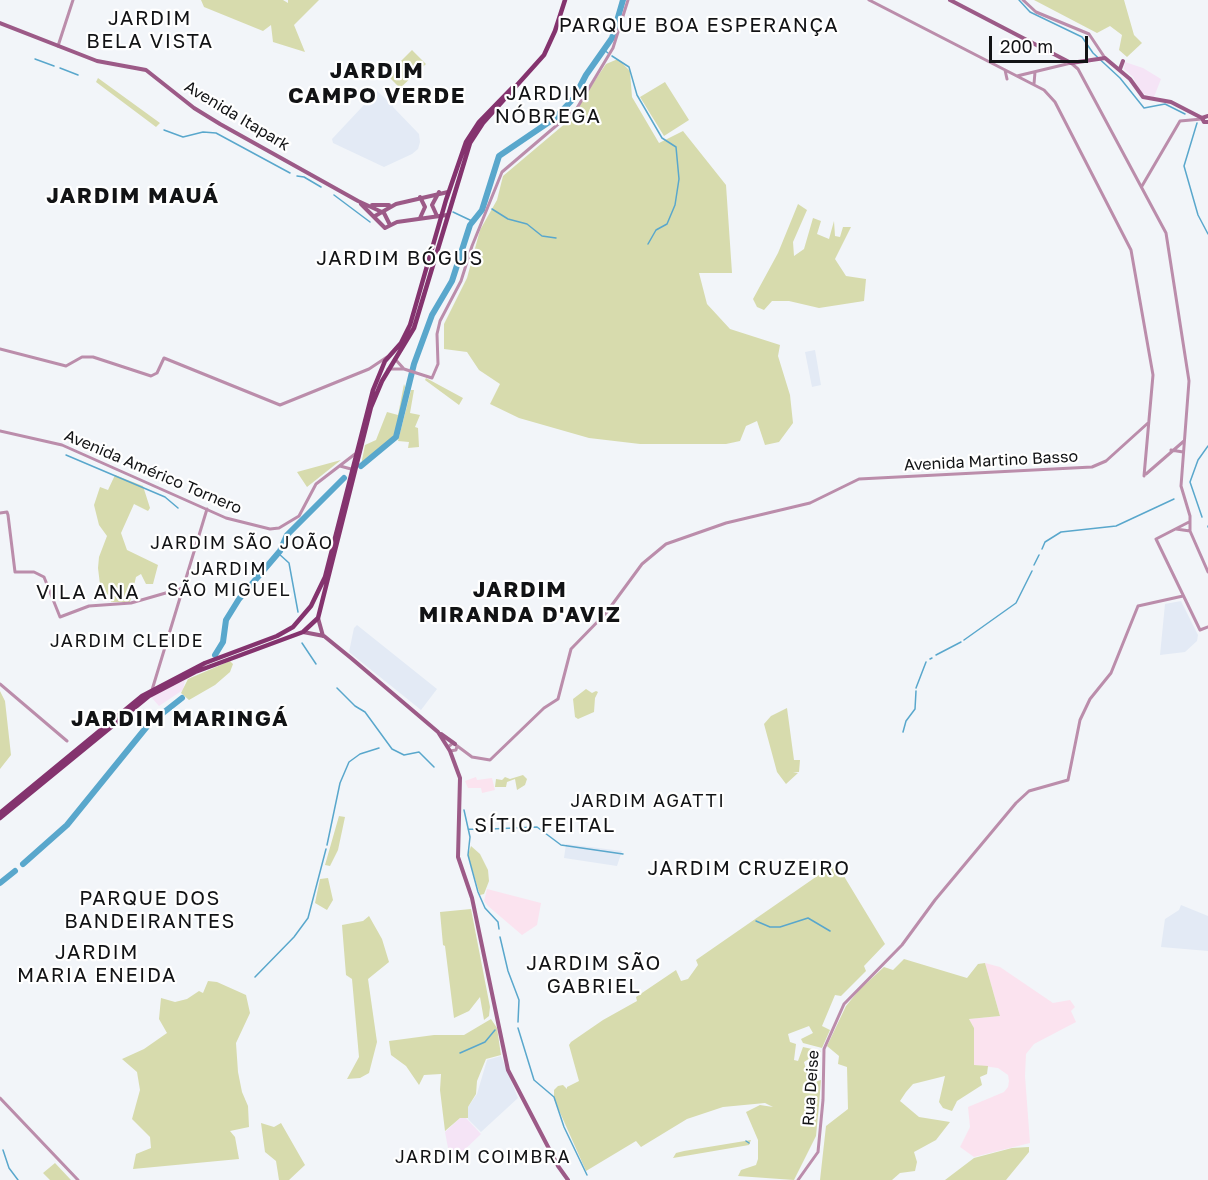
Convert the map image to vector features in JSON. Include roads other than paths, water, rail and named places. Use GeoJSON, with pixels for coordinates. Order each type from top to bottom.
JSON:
{"type":"FeatureCollection","features":[{"type":"Feature","properties":{"kind":"main road"},"geometry":{"type":"LineString","coordinates":[[0,818],[149,696],[195,672],[303,632],[318,616],[371,407],[388,369],[414,328],[448,192],[472,130],[542,53],[563,0]]}},
{"type":"Feature","properties":{"kind":"main road"},"geometry":{"type":"LineString","coordinates":[[0,813],[152,690],[206,663],[277,636],[298,621],[309,609],[322,586],[355,454],[381,369],[410,325],[442,215],[450,206],[475,134],[544,55],[555,31],[563,0]]}},
{"type":"Feature","properties":{"kind":"main road"},"geometry":{"type":"LineString","coordinates":[[950,0],[1071,63],[1105,58],[1120,70],[1143,97],[1171,102],[1196,116],[1205,116],[1208,122]]}},
{"type":"Feature","properties":{"kind":"main road","name":"Avenida Itapark"},"geometry":{"type":"LineString","coordinates":[[0,23],[98,61],[146,70],[211,119],[358,201],[381,211]]}},
{"type":"Feature","properties":{"kind":"main road"},"geometry":{"type":"LineString","coordinates":[[1120,70],[1123,61]]}},
{"type":"Feature","properties":{"kind":"main road"},"geometry":{"type":"LineString","coordinates":[[375,216],[396,204],[439,192],[448,192],[452,196],[450,206]]}},
{"type":"Feature","properties":{"kind":"main road"},"geometry":{"type":"LineString","coordinates":[[439,192],[432,205],[442,215]]}},
{"type":"Feature","properties":{"kind":"main road"},"geometry":{"type":"LineString","coordinates":[[420,197],[425,207],[420,218]]}},
{"type":"Feature","properties":{"kind":"main road","name":"Avenida Itapark"},"geometry":{"type":"LineString","coordinates":[[358,201],[385,228],[390,225]]}},
{"type":"Feature","properties":{"kind":"main road"},"geometry":{"type":"LineString","coordinates":[[365,204],[396,204]]}},
{"type":"Feature","properties":{"kind":"main road"},"geometry":{"type":"LineString","coordinates":[[381,211],[387,215],[390,225],[442,215]]}},
{"type":"Feature","properties":{"kind":"main road"},"geometry":{"type":"LineString","coordinates":[[309,609],[316,609],[324,636]]}},
{"type":"Feature","properties":{"kind":"main road"},"geometry":{"type":"LineString","coordinates":[[298,621],[297,629],[324,636],[456,746]]}},
{"type":"Feature","properties":{"kind":"main road"},"geometry":{"type":"LineString","coordinates":[[438,732],[449,749],[460,778],[458,857],[472,898],[508,1070],[558,1166],[568,1180]]}},
{"type":"Feature","properties":{"kind":"street"},"geometry":{"type":"LineString","coordinates":[[58,46],[73,0]]}},
{"type":"Feature","properties":{"kind":"street"},"geometry":{"type":"LineString","coordinates":[[0,349],[66,366],[82,357],[93,357],[150,376],[157,373],[164,358],[280,405],[369,369],[388,357],[395,359],[410,372],[432,378],[438,364],[439,326],[461,281],[472,246],[502,172],[515,159],[571,116],[610,53],[628,0]]}},
{"type":"Feature","properties":{"kind":"street"},"geometry":{"type":"LineString","coordinates":[[868,0],[1034,85],[1055,102],[1129,244],[1153,375],[1144,476],[1184,441]]}},
{"type":"Feature","properties":{"kind":"street"},"geometry":{"type":"LineString","coordinates":[[1023,0],[1036,12],[1089,34],[1105,58]]}},
{"type":"Feature","properties":{"kind":"street"},"geometry":{"type":"LineString","coordinates":[[1017,76],[1071,63],[1081,73],[1166,233],[1189,381],[1180,483],[1190,521],[1190,531],[1208,572]]}},
{"type":"Feature","properties":{"kind":"street"},"geometry":{"type":"LineString","coordinates":[[1005,70],[1007,79]]}},
{"type":"Feature","properties":{"kind":"street"},"geometry":{"type":"LineString","coordinates":[[1034,85],[1035,72]]}},
{"type":"Feature","properties":{"kind":"street"},"geometry":{"type":"LineString","coordinates":[[1026,74],[1034,85]]}},
{"type":"Feature","properties":{"kind":"street"},"geometry":{"type":"LineString","coordinates":[[1142,186],[1180,121],[1184,118],[1205,116]]}},
{"type":"Feature","properties":{"kind":"street"},"geometry":{"type":"LineString","coordinates":[[369,369],[405,369]]}},
{"type":"Feature","properties":{"kind":"street","name":"Avenida Martino Basso"},"geometry":{"type":"LineString","coordinates":[[456,746],[472,757],[489,760],[544,708],[558,699],[571,649],[618,597],[642,564],[666,544],[726,523],[810,503],[855,481],[1092,467],[1106,461],[1148,423]]}},
{"type":"Feature","properties":{"kind":"street","name":"Avenida Américo Tornero"},"geometry":{"type":"LineString","coordinates":[[0,431],[62,445],[207,509],[247,524],[279,528],[302,513],[316,484],[355,454]]}},
{"type":"Feature","properties":{"kind":"street"},"geometry":{"type":"LineString","coordinates":[[1171,450],[1183,452]]}},
{"type":"Feature","properties":{"kind":"street"},"geometry":{"type":"LineString","coordinates":[[1145,459],[1151,469]]}},
{"type":"Feature","properties":{"kind":"street"},"geometry":{"type":"LineString","coordinates":[[340,466],[351,469]]}},
{"type":"Feature","properties":{"kind":"street"},"geometry":{"type":"LineString","coordinates":[[152,690],[207,509]]}},
{"type":"Feature","properties":{"kind":"street"},"geometry":{"type":"LineString","coordinates":[[0,513],[7,512],[8,515],[15,572],[34,572],[44,577],[60,617],[89,606],[131,603],[183,588]]}},
{"type":"Feature","properties":{"kind":"street"},"geometry":{"type":"LineString","coordinates":[[1190,521],[1156,539],[1200,630],[1208,627]]}},
{"type":"Feature","properties":{"kind":"street"},"geometry":{"type":"LineString","coordinates":[[1176,530],[1190,531]]}},
{"type":"Feature","properties":{"kind":"street","name":"Rua Deise"},"geometry":{"type":"LineString","coordinates":[[798,1180],[818,1152],[823,1100],[823,1056],[827,1040],[851,995],[902,945],[935,900],[1016,803],[1029,791],[1068,780],[1080,720],[1090,699],[1111,673],[1138,606],[1183,596]]}},
{"type":"Feature","properties":{"kind":"street"},"geometry":{"type":"LineString","coordinates":[[0,684],[67,741]]}},
{"type":"Feature","properties":{"kind":"street"},"geometry":{"type":"LineString","coordinates":[[449,749],[456,746]]}},
{"type":"Feature","properties":{"kind":"street"},"geometry":{"type":"LineString","coordinates":[[449,749],[456,746]]}},
{"type":"Feature","properties":{"kind":"street"},"geometry":{"type":"LineString","coordinates":[[0,1098],[78,1180]]}},
{"type":"Feature","properties":{"kind":"waterway"},"geometry":{"type":"LineString","coordinates":[[361,466],[396,437],[414,364],[432,315],[452,281],[470,225],[482,210],[499,156],[555,118],[574,98],[586,75],[612,38],[623,0]]}},
{"type":"Feature","properties":{"kind":"waterway"},"geometry":{"type":"LineString","coordinates":[[1019,0],[1030,12],[1082,37],[1093,53],[1120,78],[1144,108],[1165,104],[1185,114]]}},
{"type":"Feature","properties":{"kind":"waterway"},"geometry":{"type":"LineString","coordinates":[[604,50],[608,53]]}},
{"type":"Feature","properties":{"kind":"waterway"},"geometry":{"type":"LineString","coordinates":[[612,56],[629,67],[637,95],[662,138],[676,147],[679,179],[675,205],[667,224],[656,230],[648,244]]}},
{"type":"Feature","properties":{"kind":"waterway"},"geometry":{"type":"LineString","coordinates":[[35,59],[54,66]]}},
{"type":"Feature","properties":{"kind":"waterway"},"geometry":{"type":"LineString","coordinates":[[60,68],[78,75]]}},
{"type":"Feature","properties":{"kind":"waterway"},"geometry":{"type":"LineString","coordinates":[[1197,123],[1184,166],[1198,215],[1208,234]]}},
{"type":"Feature","properties":{"kind":"waterway"},"geometry":{"type":"LineString","coordinates":[[164,130],[183,137],[203,132],[216,133],[290,173]]}},
{"type":"Feature","properties":{"kind":"waterway"},"geometry":{"type":"LineString","coordinates":[[297,176],[304,177],[321,187]]}},
{"type":"Feature","properties":{"kind":"waterway"},"geometry":{"type":"LineString","coordinates":[[334,195],[370,222]]}},
{"type":"Feature","properties":{"kind":"waterway"},"geometry":{"type":"LineString","coordinates":[[492,209],[508,219],[527,224],[542,236],[556,238]]}},
{"type":"Feature","properties":{"kind":"waterway"},"geometry":{"type":"LineString","coordinates":[[453,212],[472,221]]}},
{"type":"Feature","properties":{"kind":"waterway"},"geometry":{"type":"LineString","coordinates":[[1202,517],[1190,482],[1198,460],[1208,446]]}},
{"type":"Feature","properties":{"kind":"waterway"},"geometry":{"type":"LineString","coordinates":[[66,455],[165,497],[178,508]]}},
{"type":"Feature","properties":{"kind":"waterway"},"geometry":{"type":"LineString","coordinates":[[215,655],[223,642],[226,620],[239,599],[280,551],[287,535],[344,478]]}},
{"type":"Feature","properties":{"kind":"waterway"},"geometry":{"type":"LineString","coordinates":[[1042,549],[1045,542],[1061,532],[1116,526],[1174,499]]}},
{"type":"Feature","properties":{"kind":"waterway"},"geometry":{"type":"LineString","coordinates":[[278,553],[289,563],[298,612]]}},
{"type":"Feature","properties":{"kind":"waterway"},"geometry":{"type":"LineString","coordinates":[[1034,565],[1039,555]]}},
{"type":"Feature","properties":{"kind":"waterway"},"geometry":{"type":"LineString","coordinates":[[964,640],[1016,603],[1032,571]]}},
{"type":"Feature","properties":{"kind":"waterway"},"geometry":{"type":"LineString","coordinates":[[936,655],[961,642]]}},
{"type":"Feature","properties":{"kind":"waterway"},"geometry":{"type":"LineString","coordinates":[[302,643],[316,664]]}},
{"type":"Feature","properties":{"kind":"waterway"},"geometry":{"type":"LineString","coordinates":[[916,688],[926,662]]}},
{"type":"Feature","properties":{"kind":"waterway"},"geometry":{"type":"LineString","coordinates":[[337,688],[355,706],[365,712],[392,749],[404,755],[419,752],[434,767]]}},
{"type":"Feature","properties":{"kind":"waterway"},"geometry":{"type":"LineString","coordinates":[[903,732],[906,721],[915,709],[916,691]]}},
{"type":"Feature","properties":{"kind":"waterway"},"geometry":{"type":"LineString","coordinates":[[23,864],[67,825],[149,724],[182,698]]}},
{"type":"Feature","properties":{"kind":"waterway"},"geometry":{"type":"LineString","coordinates":[[327,845],[340,783],[349,762],[360,754],[379,748]]}},
{"type":"Feature","properties":{"kind":"waterway"},"geometry":{"type":"LineString","coordinates":[[464,810],[470,837],[468,855],[478,892],[485,908],[498,922],[499,929]]}},
{"type":"Feature","properties":{"kind":"waterway"},"geometry":{"type":"LineString","coordinates":[[491,829],[537,827],[561,845],[623,854]]}},
{"type":"Feature","properties":{"kind":"waterway"},"geometry":{"type":"LineString","coordinates":[[468,829],[485,830]]}},
{"type":"Feature","properties":{"kind":"waterway"},"geometry":{"type":"LineString","coordinates":[[255,977],[294,937],[308,918],[326,849]]}},
{"type":"Feature","properties":{"kind":"waterway"},"geometry":{"type":"LineString","coordinates":[[0,883],[15,871]]}},
{"type":"Feature","properties":{"kind":"waterway"},"geometry":{"type":"LineString","coordinates":[[756,921],[770,927],[780,927],[808,918],[830,931]]}},
{"type":"Feature","properties":{"kind":"waterway"},"geometry":{"type":"LineString","coordinates":[[500,937],[508,971],[519,1000],[518,1022]]}},
{"type":"Feature","properties":{"kind":"waterway"},"geometry":{"type":"LineString","coordinates":[[518,1028],[534,1080],[554,1097],[564,1127],[587,1175]]}},
{"type":"Feature","properties":{"kind":"waterway"},"geometry":{"type":"LineString","coordinates":[[460,1053],[485,1042],[495,1030]]}},
{"type":"Feature","properties":{"kind":"waterway"},"geometry":{"type":"LineString","coordinates":[[3,1150],[9,1168],[18,1180]]}},
{"type":"Feature","properties":{"kind":"district","name":"PARQUE BOA ESPERANÇA"},"geometry":{"type":"Point","coordinates":[699,26]}},
{"type":"Feature","properties":{"kind":"district","name":"JARDIM BELA VISTA"},"geometry":{"type":"Point","coordinates":[150,30]}},
{"type":"Feature","properties":{"kind":"district","name":"JARDIM CAMPO VERDE"},"geometry":{"type":"Point","coordinates":[377,84]}},
{"type":"Feature","properties":{"kind":"district","name":"JARDIM NÓBREGA"},"geometry":{"type":"Point","coordinates":[548,106]}},
{"type":"Feature","properties":{"kind":"district","name":"JARDIM MAUÁ"},"geometry":{"type":"Point","coordinates":[133,196]}},
{"type":"Feature","properties":{"kind":"district","name":"JARDIM BÓGUS"},"geometry":{"type":"Point","coordinates":[400,259]}},
{"type":"Feature","properties":{"kind":"district","name":"JARDIM SÃO JOÃO"},"geometry":{"type":"Point","coordinates":[242,543]}},
{"type":"Feature","properties":{"kind":"district","name":"JARDIM SÃO MIGUEL"},"geometry":{"type":"Point","coordinates":[229,579]}},
{"type":"Feature","properties":{"kind":"district","name":"VILA ANA"},"geometry":{"type":"Point","coordinates":[88,593]}},
{"type":"Feature","properties":{"kind":"district","name":"JARDIM MIRANDA D'AVIZ"},"geometry":{"type":"Point","coordinates":[520,602]}},
{"type":"Feature","properties":{"kind":"district","name":"JARDIM CLEIDE"},"geometry":{"type":"Point","coordinates":[127,641]}},
{"type":"Feature","properties":{"kind":"district","name":"JARDIM MARINGÁ"},"geometry":{"type":"Point","coordinates":[180,719]}},
{"type":"Feature","properties":{"kind":"district","name":"JARDIM AGATTI"},"geometry":{"type":"Point","coordinates":[648,801]}},
{"type":"Feature","properties":{"kind":"district","name":"SÍTIO FEITAL"},"geometry":{"type":"Point","coordinates":[545,826]}},
{"type":"Feature","properties":{"kind":"district","name":"JARDIM CRUZEIRO"},"geometry":{"type":"Point","coordinates":[749,869]}},
{"type":"Feature","properties":{"kind":"district","name":"PARQUE DOS BANDEIRANTES"},"geometry":{"type":"Point","coordinates":[150,910]}},
{"type":"Feature","properties":{"kind":"district","name":"JARDIM MARIA ENEIDA"},"geometry":{"type":"Point","coordinates":[97,964]}},
{"type":"Feature","properties":{"kind":"district","name":"JARDIM SÃO GABRIEL"},"geometry":{"type":"Point","coordinates":[594,976]}},
{"type":"Feature","properties":{"kind":"district","name":"JARDIM COIMBRA"},"geometry":{"type":"Point","coordinates":[483,1157]}}]}
